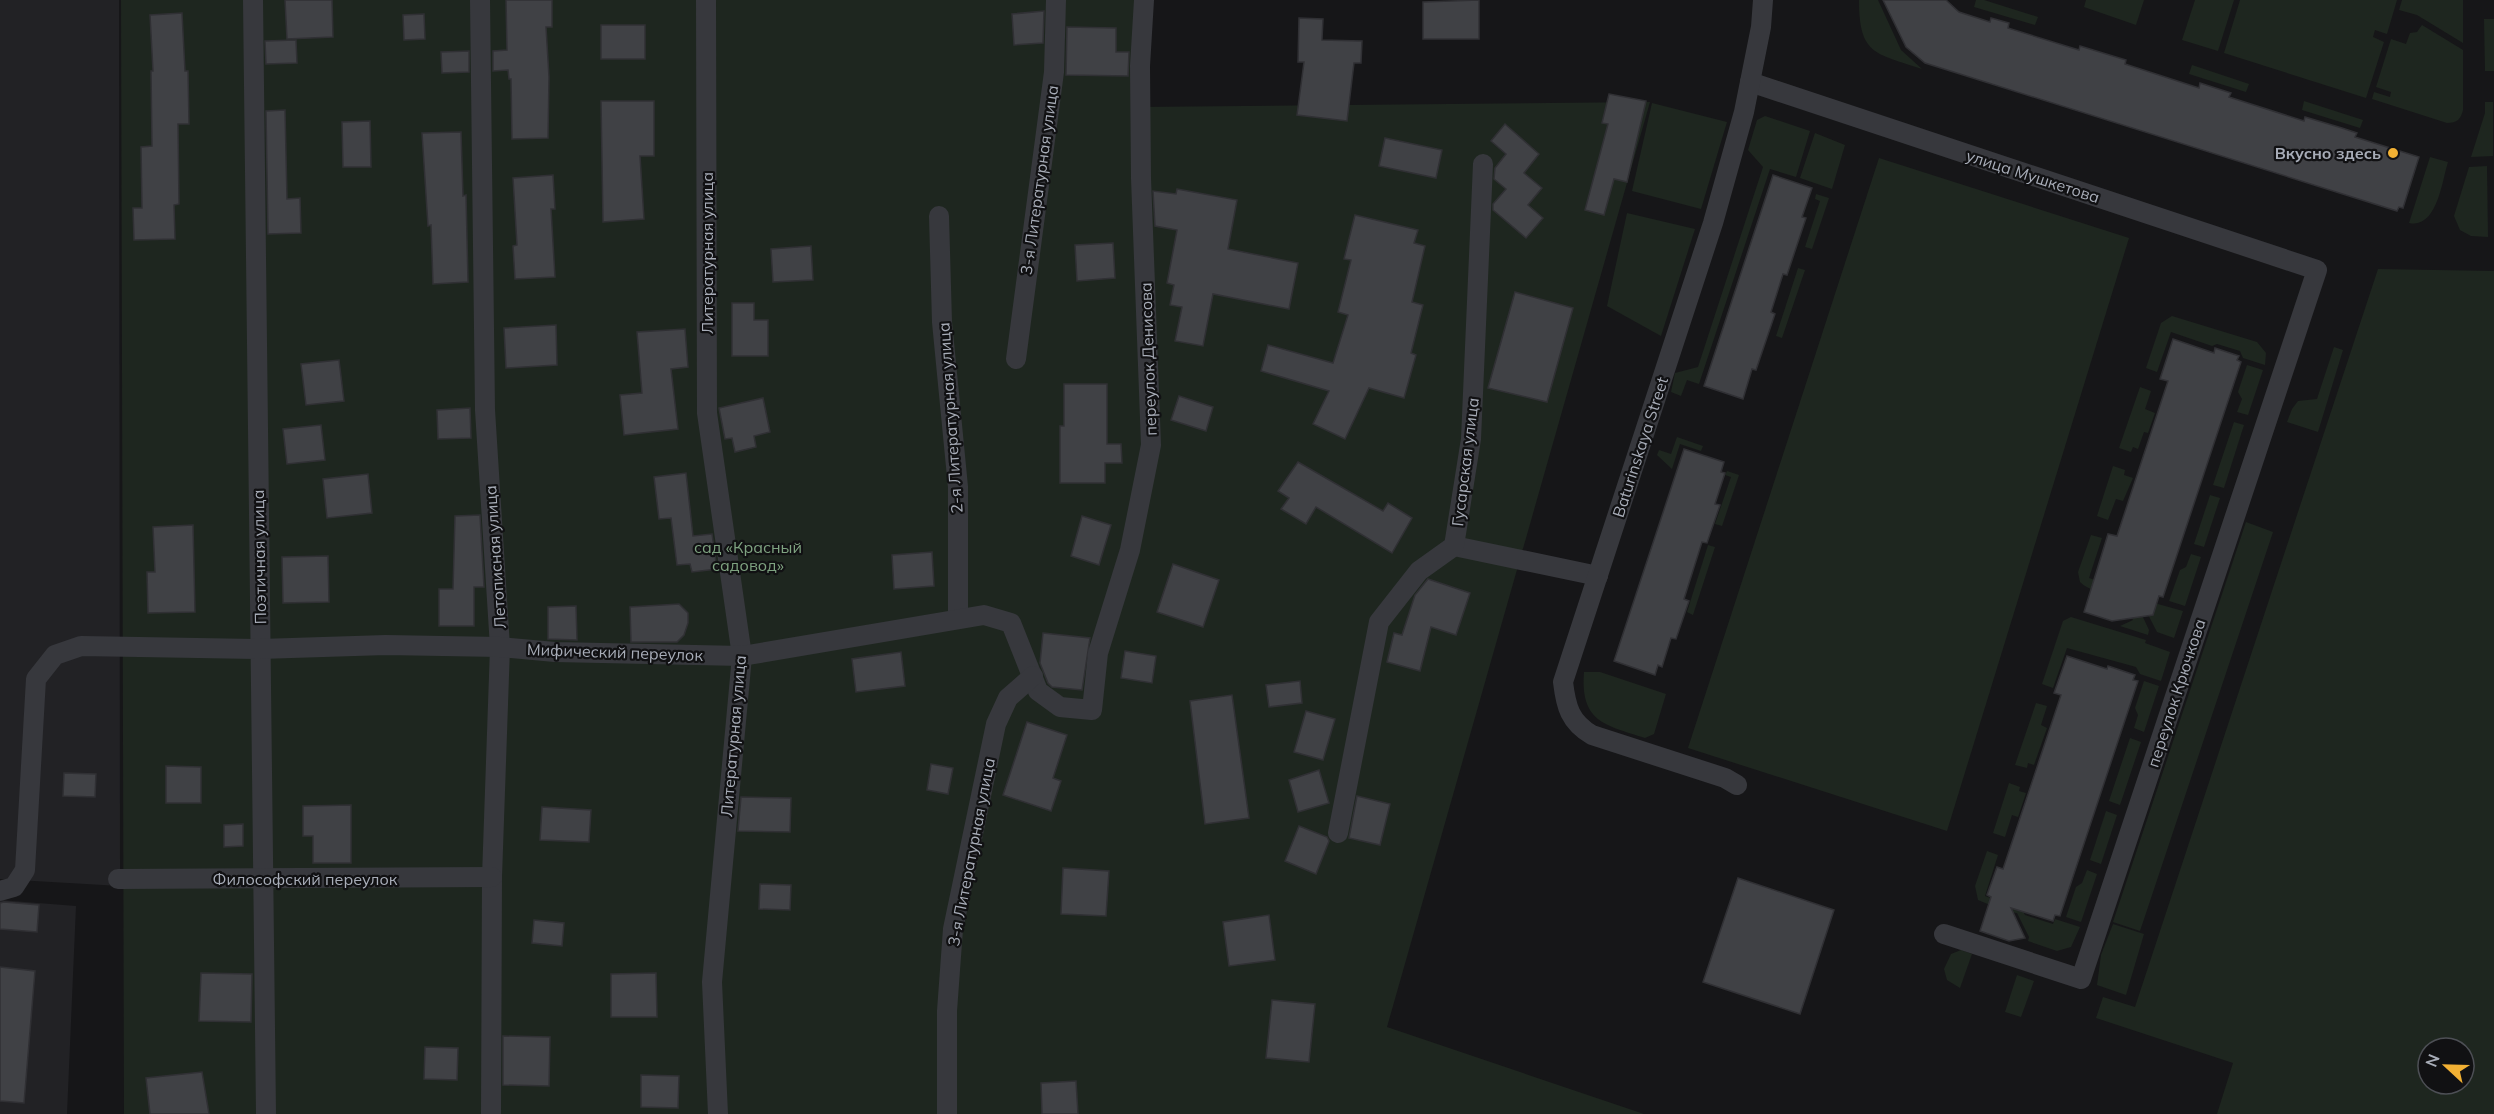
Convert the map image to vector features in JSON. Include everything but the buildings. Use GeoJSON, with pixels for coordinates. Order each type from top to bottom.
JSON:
{"type":"FeatureCollection","features":[{"type":"Feature","properties":{"kind":"street","name":"Поэтичная улица"},"geometry":{"type":"LineString","coordinates":[[253,0],[266,1114]]}},
{"type":"Feature","properties":{"kind":"street","name":"Летописная улица"},"geometry":{"type":"LineString","coordinates":[[480,0],[485,410],[500,647],[492,877],[491,1114]]}},
{"type":"Feature","properties":{"kind":"street","name":"Литературная улица"},"geometry":{"type":"LineString","coordinates":[[706,0],[707,413],[742,656],[712,982],[718,1114]]}},
{"type":"Feature","properties":{"kind":"street","name":"3-я Литературная улица"},"geometry":{"type":"LineString","coordinates":[[1016,359],[1054,72],[1056,0]]}},
{"type":"Feature","properties":{"kind":"street","name":"переулок Денисова"},"geometry":{"type":"LineString","coordinates":[[1092,710],[1098,653],[1130,550],[1151,445],[1141,178],[1140,66],[1144,0]]}},
{"type":"Feature","properties":{"kind":"street","name":"Baturinskaya Street"},"geometry":{"type":"LineString","coordinates":[[1737,785],[1725,778],[1592,735],[1579,727],[1569,714],[1563,682],[1713,223],[1750,82],[1761,27],[1763,0]]}},
{"type":"Feature","properties":{"kind":"street","name":"улица Мушкетова"},"geometry":{"type":"LineString","coordinates":[[1750,82],[2317,270]]}},
{"type":"Feature","properties":{"kind":"street","name":"Гусарская улица"},"geometry":{"type":"LineString","coordinates":[[1338,833],[1379,622],[1419,571],[1454,546],[1471,439],[1483,164]]}},
{"type":"Feature","properties":{"kind":"street","name":"2-я Литературная улица"},"geometry":{"type":"LineString","coordinates":[[939,216],[942,322],[958,487],[958,619]]}},
{"type":"Feature","properties":{"kind":"street","name":"переулок Крючкова"},"geometry":{"type":"LineString","coordinates":[[1944,934],[2081,980],[2317,270]]}},
{"type":"Feature","properties":{"kind":"street"},"geometry":{"type":"LineString","coordinates":[[1454,546],[1598,576]]}},
{"type":"Feature","properties":{"kind":"street","name":"Мифический переулок"},"geometry":{"type":"LineString","coordinates":[[0,891],[14,886],[25,870],[36,679],[55,655],[81,646],[260,650],[386,645],[742,656],[984,615],[1011,623],[1038,691],[1060,707],[1092,710]]}},
{"type":"Feature","properties":{"kind":"street","name":"3-я Литературная улица"},"geometry":{"type":"LineString","coordinates":[[947,1114],[947,1011],[953,929],[996,724],[1008,698],[1033,676]]}},
{"type":"Feature","properties":{"kind":"street","name":"Философский переулок"},"geometry":{"type":"LineString","coordinates":[[118,879],[492,877]]}},
{"type":"Feature","properties":{"kind":"shaded area"},"geometry":{"type":"Polygon","coordinates":[[[0,0],[119,0],[120,886],[0,879],[0,0]]]}},
{"type":"Feature","properties":{"kind":"shaded area"},"geometry":{"type":"Polygon","coordinates":[[[0,900],[76,906],[67,1114],[0,1114],[0,900]]]}},
{"type":"Feature","properties":{"kind":"green space","name":"сад «Красный садовод»"},"geometry":{"type":"Polygon","coordinates":[[[121,0],[1139,0],[1138,107],[1650,102],[1387,1027],[1644,1114],[124,1114],[121,0]]]}},
{"type":"Feature","properties":{"kind":"green space"},"geometry":{"type":"Polygon","coordinates":[[[1859,0],[1878,0],[1901,50],[1922,69],[1881,55],[1873,49],[1862,32],[1859,0]]]}},
{"type":"Feature","properties":{"kind":"green space"},"geometry":{"type":"Polygon","coordinates":[[[1976,0],[1984,0],[2038,17],[2035,25],[1974,7],[1976,0]]]}},
{"type":"Feature","properties":{"kind":"green space"},"geometry":{"type":"Polygon","coordinates":[[[2086,0],[2144,0],[2136,25],[2084,7],[2086,0]]]}},
{"type":"Feature","properties":{"kind":"green space"},"geometry":{"type":"Polygon","coordinates":[[[2195,0],[2234,0],[2218,51],[2182,40],[2195,0]]]}},
{"type":"Feature","properties":{"kind":"green space"},"geometry":{"type":"Polygon","coordinates":[[[2240,0],[2397,0],[2387,34],[2375,30],[2373,37],[2384,42],[2366,98],[2224,53],[2240,0]]]}},
{"type":"Feature","properties":{"kind":"green space"},"geometry":{"type":"Polygon","coordinates":[[[2402,0],[2463,0],[2463,43],[2417,15],[2399,10],[2402,0]]]}},
{"type":"Feature","properties":{"kind":"green space"},"geometry":{"type":"Polygon","coordinates":[[[2484,19],[2494,19],[2494,71],[2485,71],[2484,19]]]}},
{"type":"Feature","properties":{"kind":"green space"},"geometry":{"type":"Polygon","coordinates":[[[2422,25],[2463,50],[2463,110],[2456,121],[2447,123],[2372,99],[2374,92],[2390,97],[2391,92],[2376,87],[2391,39],[2406,44],[2410,33],[2417,32],[2422,25]]]}},
{"type":"Feature","properties":{"kind":"green space"},"geometry":{"type":"Polygon","coordinates":[[[2192,65],[2249,84],[2246,92],[2189,74],[2192,65]]]}},
{"type":"Feature","properties":{"kind":"green space"},"geometry":{"type":"Polygon","coordinates":[[[2304,101],[2363,120],[2360,128],[2302,110],[2304,101]]]}},
{"type":"Feature","properties":{"kind":"green space"},"geometry":{"type":"Polygon","coordinates":[[[2485,102],[2493,102],[2493,156],[2471,157],[2485,113],[2485,102]]]}},
{"type":"Feature","properties":{"kind":"green space"},"geometry":{"type":"Polygon","coordinates":[[[1652,103],[1727,122],[1701,209],[1632,191],[1652,103]]]}},
{"type":"Feature","properties":{"kind":"green space"},"geometry":{"type":"Polygon","coordinates":[[[1765,116],[1810,131],[1796,177],[1770,169],[1699,384],[1687,380],[1681,396],[1671,392],[1675,373],[1698,367],[1763,167],[1748,150],[1757,120],[1765,116]]]}},
{"type":"Feature","properties":{"kind":"green space"},"geometry":{"type":"Polygon","coordinates":[[[1815,133],[1845,145],[1832,189],[1800,178],[1815,133]]]}},
{"type":"Feature","properties":{"kind":"green space"},"geometry":{"type":"Polygon","coordinates":[[[2430,157],[2448,162],[2437,202],[2426,219],[2418,223],[2409,223],[2430,157]]]}},
{"type":"Feature","properties":{"kind":"green space"},"geometry":{"type":"Polygon","coordinates":[[[1879,158],[2129,238],[1947,831],[1688,748],[1879,158]]]}},
{"type":"Feature","properties":{"kind":"green space"},"geometry":{"type":"Polygon","coordinates":[[[2487,166],[2488,237],[2471,236],[2460,230],[2454,216],[2469,167],[2487,166]]]}},
{"type":"Feature","properties":{"kind":"green space"},"geometry":{"type":"Polygon","coordinates":[[[1816,194],[1829,198],[1812,249],[1805,247],[1820,201],[1815,199],[1816,194]]]}},
{"type":"Feature","properties":{"kind":"green space"},"geometry":{"type":"Polygon","coordinates":[[[1627,213],[1695,229],[1661,336],[1607,306],[1627,213]]]}},
{"type":"Feature","properties":{"kind":"green space"},"geometry":{"type":"Polygon","coordinates":[[[1798,268],[1805,270],[1782,338],[1776,336],[1798,268]]]}},
{"type":"Feature","properties":{"kind":"green space"},"geometry":{"type":"Polygon","coordinates":[[[2378,269],[2494,271],[2494,1114],[2217,1114],[2233,1063],[2096,1018],[2103,997],[2135,1007],[2378,269]]]}},
{"type":"Feature","properties":{"kind":"green space"},"geometry":{"type":"Polygon","coordinates":[[[2172,316],[2257,342],[2266,353],[2265,365],[2243,358],[2240,351],[2217,344],[2212,346],[2171,332],[2157,372],[2146,368],[2161,323],[2172,316]]]}},
{"type":"Feature","properties":{"kind":"green space"},"geometry":{"type":"Polygon","coordinates":[[[2334,347],[2343,350],[2318,432],[2287,422],[2298,401],[2317,399],[2334,347]]]}},
{"type":"Feature","properties":{"kind":"green space"},"geometry":{"type":"Polygon","coordinates":[[[2247,365],[2263,370],[2248,415],[2237,412],[2242,399],[2238,392],[2247,365]]]}},
{"type":"Feature","properties":{"kind":"green space"},"geometry":{"type":"Polygon","coordinates":[[[2140,387],[2151,391],[2145,409],[2155,413],[2148,433],[2144,432],[2138,449],[2133,447],[2131,452],[2119,448],[2140,387]]]}},
{"type":"Feature","properties":{"kind":"green space"},"geometry":{"type":"Polygon","coordinates":[[[2234,422],[2244,425],[2224,488],[2213,485],[2234,422]]]}},
{"type":"Feature","properties":{"kind":"green space"},"geometry":{"type":"Polygon","coordinates":[[[1677,437],[1703,446],[1701,451],[1680,444],[1672,469],[1657,455],[1659,450],[1671,454],[1677,437]]]}},
{"type":"Feature","properties":{"kind":"green space"},"geometry":{"type":"Polygon","coordinates":[[[2113,466],[2125,470],[2124,475],[2133,478],[2123,501],[2116,499],[2108,520],[2097,516],[2113,466]]]}},
{"type":"Feature","properties":{"kind":"green space"},"geometry":{"type":"Polygon","coordinates":[[[1727,471],[1739,475],[1722,526],[1715,524],[1731,477],[1725,475],[1727,471]]]}},
{"type":"Feature","properties":{"kind":"green space"},"geometry":{"type":"Polygon","coordinates":[[[2210,495],[2220,498],[2204,547],[2194,544],[2210,495]]]}},
{"type":"Feature","properties":{"kind":"green space"},"geometry":{"type":"Polygon","coordinates":[[[2246,522],[2273,532],[2140,931],[2113,922],[2246,522]]]}},
{"type":"Feature","properties":{"kind":"green space"},"geometry":{"type":"Polygon","coordinates":[[[2091,535],[2102,538],[2089,578],[2131,592],[2149,630],[2148,635],[2120,626],[2133,620],[2120,596],[2098,592],[2080,582],[2078,572],[2091,535]]]}},
{"type":"Feature","properties":{"kind":"green space"},"geometry":{"type":"Polygon","coordinates":[[[1708,545],[1715,547],[1693,615],[1687,612],[1708,545]]]}},
{"type":"Feature","properties":{"kind":"green space"},"geometry":{"type":"Polygon","coordinates":[[[2191,554],[2201,557],[2185,606],[2169,601],[2180,570],[2186,567],[2191,554]]]}},
{"type":"Feature","properties":{"kind":"green space"},"geometry":{"type":"Polygon","coordinates":[[[2140,599],[2183,611],[2174,638],[2157,632],[2140,599]]]}},
{"type":"Feature","properties":{"kind":"green space"},"geometry":{"type":"Polygon","coordinates":[[[2071,617],[2146,640],[2145,643],[2170,652],[2161,681],[2140,674],[2136,667],[2067,648],[2053,688],[2042,684],[2063,621],[2071,617]]]}},
{"type":"Feature","properties":{"kind":"green space"},"geometry":{"type":"Polygon","coordinates":[[[1584,672],[1600,672],[1666,694],[1654,734],[1645,738],[1607,725],[1598,719],[1586,702],[1584,672]]]}},
{"type":"Feature","properties":{"kind":"green space"},"geometry":{"type":"Polygon","coordinates":[[[2144,681],[2159,686],[2144,732],[2134,728],[2138,715],[2135,708],[2144,681]]]}},
{"type":"Feature","properties":{"kind":"green space"},"geometry":{"type":"Polygon","coordinates":[[[2036,703],[2047,706],[2041,725],[2047,728],[2034,765],[2028,763],[2027,768],[2015,765],[2036,703]]]}},
{"type":"Feature","properties":{"kind":"green space"},"geometry":{"type":"Polygon","coordinates":[[[2130,738],[2141,742],[2120,805],[2109,801],[2130,738]]]}},
{"type":"Feature","properties":{"kind":"green space"},"geometry":{"type":"Polygon","coordinates":[[[2009,783],[2020,787],[2019,791],[2026,793],[2018,817],[2012,815],[2005,837],[1993,833],[2009,783]]]}},
{"type":"Feature","properties":{"kind":"green space"},"geometry":{"type":"Polygon","coordinates":[[[2106,811],[2117,815],[2101,864],[2090,860],[2106,811]]]}},
{"type":"Feature","properties":{"kind":"green space"},"geometry":{"type":"Polygon","coordinates":[[[1987,851],[1998,855],[1985,896],[2022,909],[2025,915],[2053,924],[2055,919],[2080,927],[2071,947],[2057,951],[2028,941],[2029,937],[2017,913],[2007,912],[1978,900],[1975,886],[1987,851]]]}},
{"type":"Feature","properties":{"kind":"green space"},"geometry":{"type":"Polygon","coordinates":[[[2087,870],[2097,874],[2081,922],[2066,917],[2076,887],[2082,883],[2087,870]]]}},
{"type":"Feature","properties":{"kind":"green space"},"geometry":{"type":"Polygon","coordinates":[[[2113,924],[2144,934],[2126,995],[2097,985],[2101,955],[2113,924]]]}},
{"type":"Feature","properties":{"kind":"green space"},"geometry":{"type":"Polygon","coordinates":[[[1961,950],[1972,954],[1960,988],[1947,980],[1944,969],[1951,954],[1961,950]]]}},
{"type":"Feature","properties":{"kind":"green space"},"geometry":{"type":"Polygon","coordinates":[[[2017,975],[2034,981],[2021,1017],[2005,1012],[2017,975]]]}},
{"type":"Feature","properties":{"kind":"place","name":"Вкусно здесь"},"geometry":{"type":"Point","coordinates":[2393,153]}}]}
